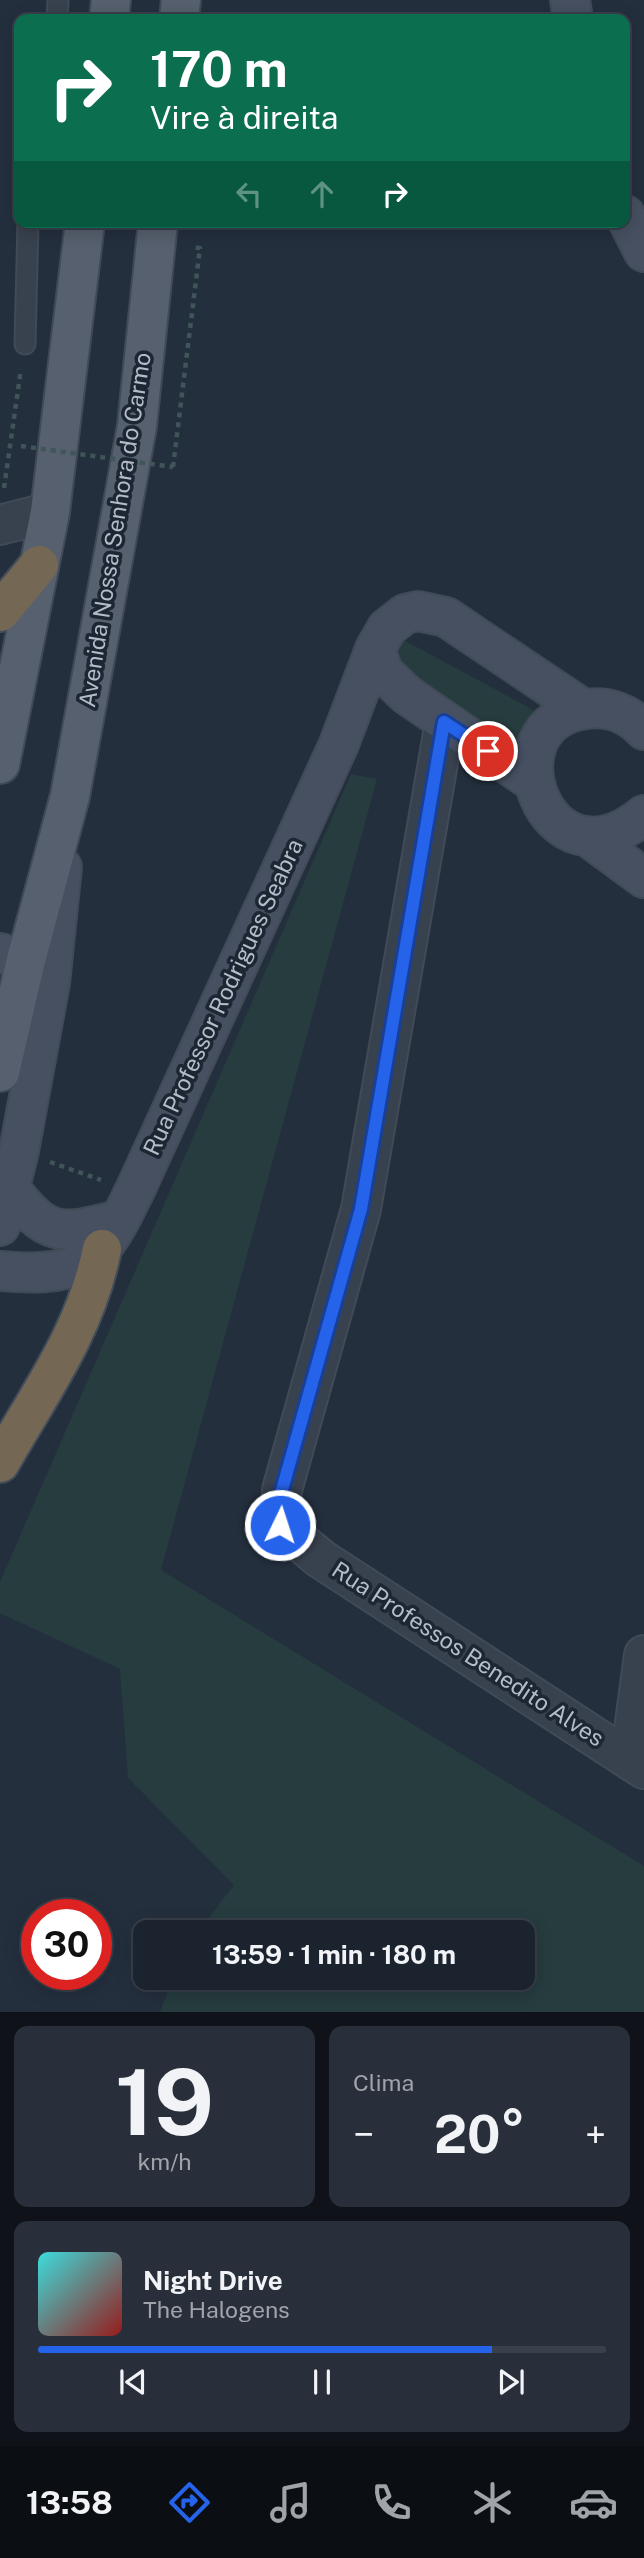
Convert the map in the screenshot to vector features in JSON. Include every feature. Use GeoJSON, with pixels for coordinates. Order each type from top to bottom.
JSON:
{"type":"FeatureCollection","features":[{"type":"Feature","properties":{"kind":"highway"},"geometry":{"type":"LineString","coordinates":[[0,612],[39,565]]}},
{"type":"Feature","properties":{"kind":"highway"},"geometry":{"type":"LineString","coordinates":[[0,1462],[81,1323],[111,1234]]}},
{"type":"Feature","properties":{"kind":"main road"},"geometry":{"type":"LineString","coordinates":[[0,764],[50,512],[84,228]]}},
{"type":"Feature","properties":{"kind":"main road","name":"Avenida Nossa Senhora do Carmo"},"geometry":{"type":"LineString","coordinates":[[25,965],[70,796],[137,426],[157,228]]}},
{"type":"Feature","properties":{"kind":"main road"},"geometry":{"type":"LineString","coordinates":[[0,1072],[25,965]]}},
{"type":"Feature","properties":{"kind":"street"},"geometry":{"type":"LineString","coordinates":[[630,225],[644,252]]}},
{"type":"Feature","properties":{"kind":"street"},"geometry":{"type":"LineString","coordinates":[[1,510],[50,512]]}},
{"type":"Feature","properties":{"kind":"street","name":"Rua Professor Rodrigues Seabra"},"geometry":{"type":"LineString","coordinates":[[111,1234],[339,744],[374,649],[395,620],[418,611],[446,617],[583,709]]}},
{"type":"Feature","properties":{"kind":"street"},"geometry":{"type":"LineString","coordinates":[[374,649],[383,672],[407,695],[532,781]]}},
{"type":"Feature","properties":{"kind":"street","name":"Rua Professor Rodrigues Seabra"},"geometry":{"type":"LineString","coordinates":[[339,744],[379,708],[407,695]]}},
{"type":"Feature","properties":{"kind":"street"},"geometry":{"type":"LineString","coordinates":[[644,730],[620,713],[602,708],[583,709],[565,716],[544,736],[532,762],[532,781],[538,801],[551,818],[568,830],[587,836],[644,878]]}},
{"type":"Feature","properties":{"kind":"street","name":"Rua Professos Benedito Alves"},"geometry":{"type":"LineString","coordinates":[[444,722],[361,1209],[282,1490],[280,1525],[321,1559],[637,1764]]}},
{"type":"Feature","properties":{"kind":"street"},"geometry":{"type":"LineString","coordinates":[[587,836],[609,835],[628,828],[644,815]]}},
{"type":"Feature","properties":{"kind":"street","name":"Avenida Nossa Senhora do Carmo"},"geometry":{"type":"LineString","coordinates":[[0,1226],[9,1187],[25,965]]}},
{"type":"Feature","properties":{"kind":"street"},"geometry":{"type":"LineString","coordinates":[[9,1187],[32,1217],[47,1227],[111,1234]]}},
{"type":"Feature","properties":{"kind":"street"},"geometry":{"type":"LineString","coordinates":[[0,1271],[55,1271],[80,1263],[111,1234]]}},
{"type":"Feature","properties":{"kind":"street"},"geometry":{"type":"LineString","coordinates":[[637,1764],[644,1655]]}},
{"type":"Feature","properties":{"kind":"lane"},"geometry":{"type":"LineString","coordinates":[[25,344],[28,228]]}},
{"type":"Feature","properties":{"kind":"path"},"geometry":{"type":"LineString","coordinates":[[23,433],[21,446],[173,467],[200,248],[190,247],[189,260]]}},
{"type":"Feature","properties":{"kind":"path"},"geometry":{"type":"LineString","coordinates":[[1,510],[25,344]]}},
{"type":"Feature","properties":{"kind":"path"},"geometry":{"type":"LineString","coordinates":[[40,1159],[82,1175]]}},
{"type":"Feature","properties":{"kind":"green space"},"geometry":{"type":"Polygon","coordinates":[[[400,638],[539,713],[512,756],[377,651],[400,638]]]}},
{"type":"Feature","properties":{"kind":"green space"},"geometry":{"type":"Polygon","coordinates":[[[351,774],[377,779],[161,1570],[644,1866],[644,2012],[160,2012],[168,1990],[535,1990],[535,1920],[207,1920],[234,1885],[128,1778],[120,1669],[0,1613],[0,1582],[351,774]]]}},
{"type":"Feature","properties":{"kind":"route"},"geometry":{"type":"LineString","coordinates":[[280,1525],[282,1490],[361,1209],[444,722],[488,751]]}}]}
